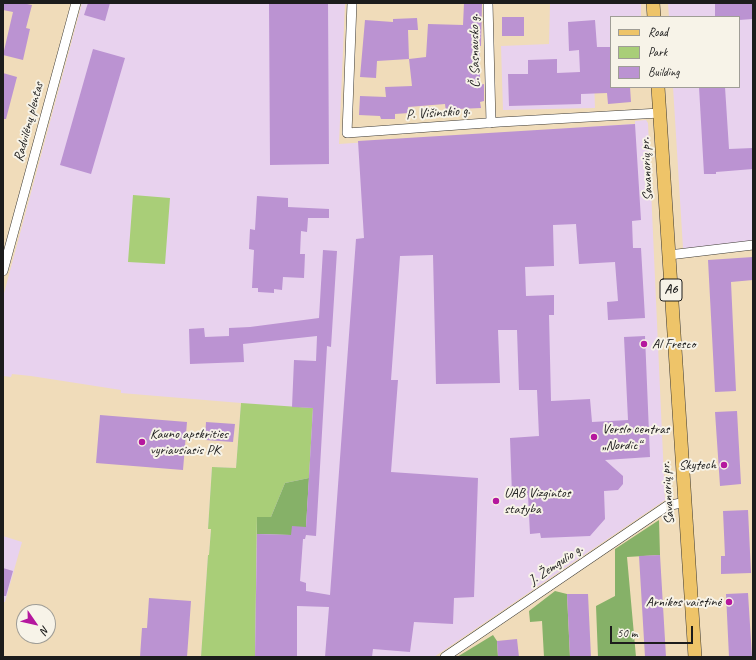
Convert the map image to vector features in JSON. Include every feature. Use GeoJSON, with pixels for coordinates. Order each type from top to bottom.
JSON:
{"type":"FeatureCollection","features":[{"type":"Feature","properties":{"kind":"main road"},"geometry":{"type":"LineString","coordinates":[[653,3],[654,16]]}},
{"type":"Feature","properties":{"kind":"main road","name":"Savanorių pr."},"geometry":{"type":"LineString","coordinates":[[658,88],[695,657]]}},
{"type":"Feature","properties":{"kind":"street","name":"Radvilėnų plentas"},"geometry":{"type":"LineString","coordinates":[[3,271],[76,3]]}},
{"type":"Feature","properties":{"kind":"street","name":"P. Višinskio g."},"geometry":{"type":"LineString","coordinates":[[352,3],[347,133],[660,113]]}},
{"type":"Feature","properties":{"kind":"street","name":"Č. Sasnausko g."},"geometry":{"type":"LineString","coordinates":[[488,3],[491,123]]}},
{"type":"Feature","properties":{"kind":"street"},"geometry":{"type":"LineString","coordinates":[[669,255],[753,245]]}},
{"type":"Feature","properties":{"kind":"street","name":"J. Žemgulio g."},"geometry":{"type":"LineString","coordinates":[[445,657],[667,506],[685,502]]}},
{"type":"Feature","properties":{"kind":"shaded area"},"geometry":{"type":"Polygon","coordinates":[[[82,3],[345,3],[339,144],[635,124],[635,121],[646,120],[648,123],[665,500],[434,657],[201,657],[211,529],[208,529],[212,467],[236,468],[241,403],[121,393],[121,390],[31,376],[12,374],[11,377],[3,376],[3,297],[82,3]]]}},
{"type":"Feature","properties":{"kind":"shaded area"},"geometry":{"type":"Polygon","coordinates":[[[550,3],[641,3],[641,16],[610,16],[610,79],[594,80],[595,108],[503,110],[501,46],[549,44],[550,3]]]}},
{"type":"Feature","properties":{"kind":"shaded area"},"geometry":{"type":"Polygon","coordinates":[[[668,3],[753,3],[753,241],[686,249],[683,248],[673,88],[740,88],[740,16],[669,16],[668,3]]]}},
{"type":"Feature","properties":{"kind":"shaded area"},"geometry":{"type":"Polygon","coordinates":[[[3,536],[22,542],[5,602],[3,602],[3,536]]]}},
{"type":"Feature","properties":{"kind":"green space"},"geometry":{"type":"Polygon","coordinates":[[[133,195],[170,198],[165,264],[128,262],[133,195]]]}},
{"type":"Feature","properties":{"kind":"green space"},"geometry":{"type":"Polygon","coordinates":[[[241,403],[313,408],[309,478],[285,483],[271,517],[257,517],[255,657],[201,657],[211,529],[208,529],[212,467],[236,468],[241,403]]]}},
{"type":"Feature","properties":{"kind":"green space"},"geometry":{"type":"Polygon","coordinates":[[[309,478],[306,527],[291,535],[257,534],[257,517],[271,517],[285,483],[309,478]]]}},
{"type":"Feature","properties":{"kind":"green space"},"geometry":{"type":"Polygon","coordinates":[[[659,520],[660,555],[627,557],[636,657],[598,657],[596,606],[615,596],[615,549],[659,520]]]}},
{"type":"Feature","properties":{"kind":"green space"},"geometry":{"type":"Polygon","coordinates":[[[555,591],[567,594],[570,657],[544,657],[542,621],[530,622],[529,611],[555,591]]]}},
{"type":"Feature","properties":{"kind":"green space"},"geometry":{"type":"Polygon","coordinates":[[[493,635],[497,641],[498,657],[457,657],[493,635]]]}},
{"type":"Feature","properties":{"kind":"building"},"geometry":{"type":"Polygon","coordinates":[[[3,3],[22,3],[32,5],[26,28],[30,29],[23,60],[3,55],[13,12],[3,10],[3,3]]]}},
{"type":"Feature","properties":{"kind":"building"},"geometry":{"type":"Polygon","coordinates":[[[88,3],[110,3],[105,21],[84,15],[88,3]]]}},
{"type":"Feature","properties":{"kind":"building"},"geometry":{"type":"Polygon","coordinates":[[[269,3],[328,3],[329,164],[270,165],[269,3]]]}},
{"type":"Feature","properties":{"kind":"building"},"geometry":{"type":"Polygon","coordinates":[[[464,3],[482,3],[480,85],[484,84],[484,101],[480,102],[481,108],[458,109],[458,111],[446,112],[445,104],[408,107],[409,113],[395,114],[395,119],[381,119],[380,116],[359,115],[360,96],[386,97],[385,87],[412,86],[409,59],[426,57],[428,24],[463,25],[464,3]]]}},
{"type":"Feature","properties":{"kind":"building"},"geometry":{"type":"Polygon","coordinates":[[[715,3],[753,3],[753,19],[740,20],[740,16],[715,16],[715,3]]]}},
{"type":"Feature","properties":{"kind":"building"},"geometry":{"type":"Polygon","coordinates":[[[502,17],[524,17],[524,36],[502,36],[502,17]]]}},
{"type":"Feature","properties":{"kind":"building"},"geometry":{"type":"Polygon","coordinates":[[[417,18],[418,30],[408,30],[409,59],[377,61],[376,78],[360,77],[365,20],[393,22],[393,19],[417,18]]]}},
{"type":"Feature","properties":{"kind":"building"},"geometry":{"type":"Polygon","coordinates":[[[595,20],[597,47],[610,47],[610,88],[630,88],[631,102],[608,104],[607,93],[581,94],[581,104],[509,106],[508,74],[528,74],[528,60],[557,59],[557,73],[580,72],[579,50],[569,51],[568,22],[595,20]]]}},
{"type":"Feature","properties":{"kind":"building"},"geometry":{"type":"Polygon","coordinates":[[[93,49],[125,58],[91,174],[60,165],[93,49]]]}},
{"type":"Feature","properties":{"kind":"building"},"geometry":{"type":"Polygon","coordinates":[[[3,73],[17,77],[6,119],[3,119],[3,73]]]}},
{"type":"Feature","properties":{"kind":"building"},"geometry":{"type":"Polygon","coordinates":[[[699,88],[725,88],[729,149],[753,148],[753,169],[716,172],[716,174],[704,174],[699,88]]]}},
{"type":"Feature","properties":{"kind":"building"},"geometry":{"type":"Polygon","coordinates":[[[635,124],[641,220],[632,221],[633,248],[641,248],[645,318],[608,320],[607,302],[618,301],[615,262],[579,264],[576,224],[553,225],[554,266],[525,267],[526,296],[554,295],[554,315],[549,315],[551,401],[590,399],[592,422],[628,420],[624,337],[645,336],[650,457],[605,460],[623,476],[623,484],[618,490],[604,491],[605,519],[590,536],[541,538],[540,533],[530,534],[528,495],[512,495],[510,438],[539,436],[537,390],[519,390],[517,330],[498,330],[500,383],[436,384],[433,255],[400,256],[391,380],[398,380],[391,472],[478,478],[474,597],[454,598],[453,624],[414,622],[410,652],[373,649],[372,657],[325,657],[329,607],[297,606],[297,657],[255,657],[257,534],[291,535],[292,526],[306,527],[313,408],[292,407],[294,360],[316,361],[317,336],[243,344],[244,362],[190,364],[189,329],[204,328],[205,337],[229,336],[229,328],[250,327],[319,318],[323,250],[337,251],[331,347],[327,346],[316,536],[306,535],[305,539],[303,539],[300,581],[306,583],[306,591],[330,595],[356,239],[364,238],[358,141],[635,124]]]}},
{"type":"Feature","properties":{"kind":"building"},"geometry":{"type":"Polygon","coordinates":[[[257,196],[288,198],[288,207],[329,209],[329,218],[308,218],[307,232],[301,231],[300,254],[305,254],[304,278],[283,277],[282,290],[274,289],[274,293],[258,292],[258,288],[252,288],[254,250],[249,249],[250,229],[255,230],[257,196]]]}},
{"type":"Feature","properties":{"kind":"building"},"geometry":{"type":"Polygon","coordinates":[[[753,257],[753,280],[731,282],[736,391],[715,392],[708,260],[753,257]]]}},
{"type":"Feature","properties":{"kind":"building"},"geometry":{"type":"Polygon","coordinates":[[[737,411],[741,484],[720,486],[715,412],[737,411]]]}},
{"type":"Feature","properties":{"kind":"building","name":"Kauno apskrities vyriausiasis PK"},"geometry":{"type":"Polygon","coordinates":[[[100,415],[187,422],[183,470],[96,463],[100,415]]]}},
{"type":"Feature","properties":{"kind":"building"},"geometry":{"type":"Polygon","coordinates":[[[206,422],[235,424],[233,442],[205,440],[206,422]]]}},
{"type":"Feature","properties":{"kind":"building"},"geometry":{"type":"Polygon","coordinates":[[[748,510],[751,573],[721,574],[721,556],[725,556],[723,511],[748,510]]]}},
{"type":"Feature","properties":{"kind":"building"},"geometry":{"type":"Polygon","coordinates":[[[660,555],[666,657],[645,657],[639,556],[660,555]]]}},
{"type":"Feature","properties":{"kind":"building"},"geometry":{"type":"Polygon","coordinates":[[[3,568],[13,571],[6,596],[3,596],[3,568]]]}},
{"type":"Feature","properties":{"kind":"building"},"geometry":{"type":"Polygon","coordinates":[[[748,593],[752,657],[729,657],[726,594],[748,593]]]}},
{"type":"Feature","properties":{"kind":"building"},"geometry":{"type":"Polygon","coordinates":[[[567,594],[588,594],[591,657],[570,657],[567,594]]]}},
{"type":"Feature","properties":{"kind":"building"},"geometry":{"type":"Polygon","coordinates":[[[149,598],[191,601],[187,657],[140,657],[142,628],[147,628],[149,598]]]}},
{"type":"Feature","properties":{"kind":"building"},"geometry":{"type":"Polygon","coordinates":[[[517,639],[519,657],[498,657],[497,641],[517,639]]]}},
{"type":"Feature","properties":{"kind":"place","name":"Al Fresco"},"geometry":{"type":"Point","coordinates":[644,344]}},
{"type":"Feature","properties":{"kind":"place","name":"Verslo centras „Nordic“"},"geometry":{"type":"Point","coordinates":[594,437]}},
{"type":"Feature","properties":{"kind":"place","name":"Kauno apskrities vyriausiasis PK"},"geometry":{"type":"Point","coordinates":[142,442]}},
{"type":"Feature","properties":{"kind":"place","name":"Skytech"},"geometry":{"type":"Point","coordinates":[724,465]}},
{"type":"Feature","properties":{"kind":"place","name":"UAB Vizgintos statyba"},"geometry":{"type":"Point","coordinates":[496,501]}},
{"type":"Feature","properties":{"kind":"place","name":"Arnikos vaistinė"},"geometry":{"type":"Point","coordinates":[729,602]}}]}
